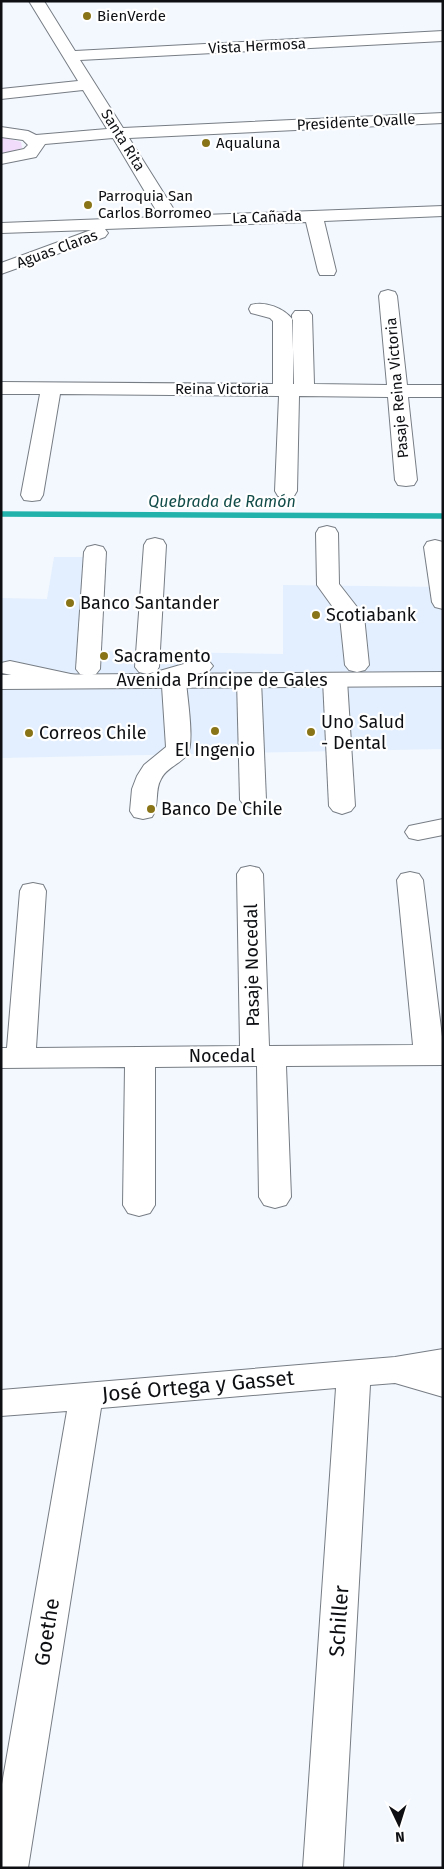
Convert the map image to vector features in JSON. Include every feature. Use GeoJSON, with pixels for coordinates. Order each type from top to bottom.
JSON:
{"type":"FeatureCollection","features":[{"type":"Feature","properties":{"kind":"street","name":"Santa Rita"},"geometry":{"type":"LineString","coordinates":[[36,1],[72,66],[89,85],[172,221]]}},
{"type":"Feature","properties":{"kind":"street","name":"Vista Hermosa"},"geometry":{"type":"LineString","coordinates":[[72,66],[443,36]]}},
{"type":"Feature","properties":{"kind":"street"},"geometry":{"type":"LineString","coordinates":[[1,94],[89,85]]}},
{"type":"Feature","properties":{"kind":"street","name":"Presidente Ovalle"},"geometry":{"type":"LineString","coordinates":[[34,140],[119,133],[443,118]]}},
{"type":"Feature","properties":{"kind":"street"},"geometry":{"type":"LineString","coordinates":[[1,132],[20,134],[34,140],[37,144],[30,153],[1,160]]}},
{"type":"Feature","properties":{"kind":"street","name":"La Cañada"},"geometry":{"type":"LineString","coordinates":[[1,228],[443,211]]}},
{"type":"Feature","properties":{"kind":"street"},"geometry":{"type":"LineString","coordinates":[[314,216],[328,272]]}},
{"type":"Feature","properties":{"kind":"street","name":"Aguas Claras"},"geometry":{"type":"LineString","coordinates":[[1,269],[74,241],[128,227],[172,221]]}},
{"type":"Feature","properties":{"kind":"street"},"geometry":{"type":"LineString","coordinates":[[55,226],[72,231],[75,236],[74,241]]}},
{"type":"Feature","properties":{"kind":"street","name":"Pasaje Reina Victoria"},"geometry":{"type":"LineString","coordinates":[[388,296],[406,480]]}},
{"type":"Feature","properties":{"kind":"street"},"geometry":{"type":"LineString","coordinates":[[258,309],[277,314],[283,320],[292,390]]}},
{"type":"Feature","properties":{"kind":"street"},"geometry":{"type":"LineString","coordinates":[[286,491],[292,390],[302,315]]}},
{"type":"Feature","properties":{"kind":"street","name":"Reina Victoria"},"geometry":{"type":"LineString","coordinates":[[1,388],[443,391]]}},
{"type":"Feature","properties":{"kind":"street"},"geometry":{"type":"LineString","coordinates":[[32,494],[51,388]]}},
{"type":"Feature","properties":{"kind":"street"},"geometry":{"type":"LineString","coordinates":[[327,533],[328,585],[352,616],[358,665]]}},
{"type":"Feature","properties":{"kind":"street"},"geometry":{"type":"LineString","coordinates":[[144,811],[145,783],[148,776],[176,752],[178,747],[159,676],[155,545]]}},
{"type":"Feature","properties":{"kind":"street"},"geometry":{"type":"LineString","coordinates":[[436,547],[443,602]]}},
{"type":"Feature","properties":{"kind":"street"},"geometry":{"type":"LineString","coordinates":[[80,675],[95,552]]}},
{"type":"Feature","properties":{"kind":"street"},"geometry":{"type":"LineString","coordinates":[[159,676],[201,666]]}},
{"type":"Feature","properties":{"kind":"street","name":"Avenida Príncipe de Gales"},"geometry":{"type":"LineString","coordinates":[[6,675],[159,676],[249,680],[443,679]]}},
{"type":"Feature","properties":{"kind":"street"},"geometry":{"type":"LineString","coordinates":[[249,680],[253,800]]}},
{"type":"Feature","properties":{"kind":"street"},"geometry":{"type":"LineString","coordinates":[[335,680],[342,806]]}},
{"type":"Feature","properties":{"kind":"street","name":"Pasaje Nocedal"},"geometry":{"type":"LineString","coordinates":[[250,874],[275,1197]]}},
{"type":"Feature","properties":{"kind":"street"},"geometry":{"type":"LineString","coordinates":[[410,880],[436,1055]]}},
{"type":"Feature","properties":{"kind":"street"},"geometry":{"type":"LineString","coordinates":[[11,1058],[33,891]]}},
{"type":"Feature","properties":{"kind":"street","name":"Nocedal"},"geometry":{"type":"LineString","coordinates":[[11,1058],[436,1055]]}},
{"type":"Feature","properties":{"kind":"street"},"geometry":{"type":"LineString","coordinates":[[140,1057],[140,1205]]}},
{"type":"Feature","properties":{"kind":"street","name":"José Ortega y Gasset"},"geometry":{"type":"LineString","coordinates":[[1,1402],[354,1374],[395,1370],[443,1362]]}},
{"type":"Feature","properties":{"kind":"street","name":"José Ortega y Gasset"},"geometry":{"type":"LineString","coordinates":[[395,1370],[443,1384]]}},
{"type":"Feature","properties":{"kind":"street","name":"Schiller"},"geometry":{"type":"LineString","coordinates":[[323,1868],[354,1374]]}},
{"type":"Feature","properties":{"kind":"street","name":"Goethe"},"geometry":{"type":"LineString","coordinates":[[8,1868],[86,1396]]}},
{"type":"Feature","properties":{"kind":"shaded area"},"geometry":{"type":"Polygon","coordinates":[[[1,137],[21,142],[22,148],[1,155],[1,137]]]}},
{"type":"Feature","properties":{"kind":"shaded area"},"geometry":{"type":"Polygon","coordinates":[[[54,557],[101,557],[93,651],[283,654],[283,585],[443,587],[443,749],[1,758],[1,598],[47,599],[54,557]]]}},
{"type":"Feature","properties":{"kind":"waterway","name":"Quebrada de Ramón"},"geometry":{"type":"LineString","coordinates":[[1,514],[443,516]]}},
{"type":"Feature","properties":{"kind":"place","name":"BienVerde"},"geometry":{"type":"Point","coordinates":[87,16]}},
{"type":"Feature","properties":{"kind":"place","name":"Aqualuna"},"geometry":{"type":"Point","coordinates":[206,143]}},
{"type":"Feature","properties":{"kind":"place","name":"Parroquia San Carlos Borromeo"},"geometry":{"type":"Point","coordinates":[88,205]}},
{"type":"Feature","properties":{"kind":"place","name":"Banco Santander"},"geometry":{"type":"Point","coordinates":[70,603]}},
{"type":"Feature","properties":{"kind":"place","name":"Scotiabank"},"geometry":{"type":"Point","coordinates":[316,615]}},
{"type":"Feature","properties":{"kind":"place","name":"Sacramento"},"geometry":{"type":"Point","coordinates":[104,656]}},
{"type":"Feature","properties":{"kind":"place","name":"El Ingenio"},"geometry":{"type":"Point","coordinates":[215,731]}},
{"type":"Feature","properties":{"kind":"place","name":"Uno Salud - Dental"},"geometry":{"type":"Point","coordinates":[311,732]}},
{"type":"Feature","properties":{"kind":"place","name":"Correos Chile"},"geometry":{"type":"Point","coordinates":[29,733]}},
{"type":"Feature","properties":{"kind":"place","name":"Banco De Chile"},"geometry":{"type":"Point","coordinates":[151,809]}}]}
